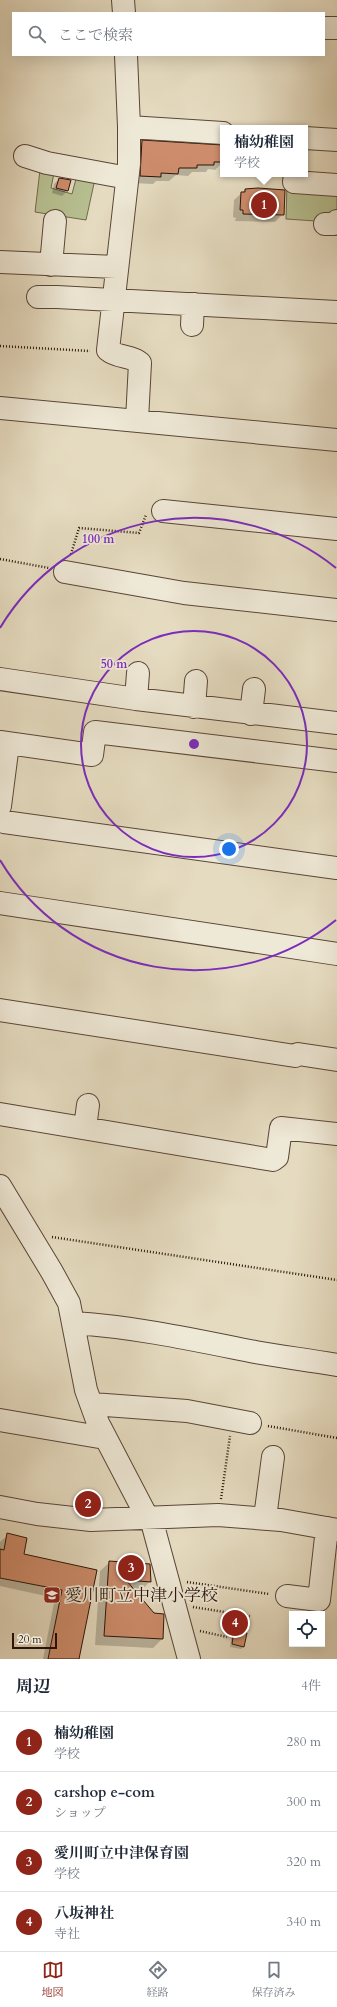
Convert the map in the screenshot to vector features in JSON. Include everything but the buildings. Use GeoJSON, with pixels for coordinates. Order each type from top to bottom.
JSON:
{"type":"FeatureCollection","features":[{"type":"Feature","properties":{"kind":"street"},"geometry":{"type":"LineString","coordinates":[[123,0],[124,12]]}},
{"type":"Feature","properties":{"kind":"street"},"geometry":{"type":"LineString","coordinates":[[325,28],[337,28]]}},
{"type":"Feature","properties":{"kind":"street"},"geometry":{"type":"LineString","coordinates":[[126,56],[130,127],[127,175],[116,267],[115,300],[108,350],[112,353],[135,359],[140,363],[137,420]]}},
{"type":"Feature","properties":{"kind":"street"},"geometry":{"type":"LineString","coordinates":[[130,127],[220,133]]}},
{"type":"Feature","properties":{"kind":"street"},"geometry":{"type":"LineString","coordinates":[[308,138],[337,140]]}},
{"type":"Feature","properties":{"kind":"street"},"geometry":{"type":"LineString","coordinates":[[34,155],[117,176],[127,175]]}},
{"type":"Feature","properties":{"kind":"street"},"geometry":{"type":"LineString","coordinates":[[295,177],[294,182],[337,185]]}},
{"type":"Feature","properties":{"kind":"street"},"geometry":{"type":"LineString","coordinates":[[51,265],[55,221]]}},
{"type":"Feature","properties":{"kind":"street"},"geometry":{"type":"LineString","coordinates":[[0,262],[116,267]]}},
{"type":"Feature","properties":{"kind":"street"},"geometry":{"type":"LineString","coordinates":[[38,297],[115,300],[192,314],[337,312]]}},
{"type":"Feature","properties":{"kind":"street"},"geometry":{"type":"LineString","coordinates":[[0,408],[337,440]]}},
{"type":"Feature","properties":{"kind":"street"},"geometry":{"type":"LineString","coordinates":[[163,511],[234,525],[337,529]]}},
{"type":"Feature","properties":{"kind":"street"},"geometry":{"type":"LineString","coordinates":[[65,572],[184,593],[337,610]]}},
{"type":"Feature","properties":{"kind":"street"},"geometry":{"type":"LineString","coordinates":[[136,699],[138,673]]}},
{"type":"Feature","properties":{"kind":"street"},"geometry":{"type":"LineString","coordinates":[[0,679],[194,707],[337,723]]}},
{"type":"Feature","properties":{"kind":"street"},"geometry":{"type":"LineString","coordinates":[[194,707],[196,681]]}},
{"type":"Feature","properties":{"kind":"street"},"geometry":{"type":"LineString","coordinates":[[251,714],[254,689]]}},
{"type":"Feature","properties":{"kind":"street"},"geometry":{"type":"LineString","coordinates":[[0,806],[4,743],[92,755],[95,732],[337,761]]}},
{"type":"Feature","properties":{"kind":"street"},"geometry":{"type":"LineString","coordinates":[[0,819],[4,822],[337,868]]}},
{"type":"Feature","properties":{"kind":"street"},"geometry":{"type":"LineString","coordinates":[[0,903],[171,937],[337,954]]}},
{"type":"Feature","properties":{"kind":"street"},"geometry":{"type":"LineString","coordinates":[[0,1010],[295,1056],[298,1054],[337,1060]]}},
{"type":"Feature","properties":{"kind":"street"},"geometry":{"type":"LineString","coordinates":[[85,1128],[88,1105]]}},
{"type":"Feature","properties":{"kind":"street"},"geometry":{"type":"LineString","coordinates":[[0,1114],[273,1160],[277,1157],[282,1121],[337,1134]]}},
{"type":"Feature","properties":{"kind":"street"},"geometry":{"type":"LineString","coordinates":[[0,1186],[69,1303],[86,1390],[105,1438],[147,1517],[152,1522],[189,1659]]}},
{"type":"Feature","properties":{"kind":"street"},"geometry":{"type":"LineString","coordinates":[[74,1323],[125,1327],[337,1365]]}},
{"type":"Feature","properties":{"kind":"street"},"geometry":{"type":"LineString","coordinates":[[92,1404],[187,1411],[241,1422]]}},
{"type":"Feature","properties":{"kind":"street"},"geometry":{"type":"LineString","coordinates":[[0,1420],[105,1438]]}},
{"type":"Feature","properties":{"kind":"street"},"geometry":{"type":"LineString","coordinates":[[265,1518],[273,1456]]}},
{"type":"Feature","properties":{"kind":"street"},"geometry":{"type":"LineString","coordinates":[[0,1507],[37,1514],[91,1520],[218,1515],[265,1518],[332,1529],[328,1602],[287,1596]]}},
{"type":"Feature","properties":{"kind":"path"},"geometry":{"type":"LineString","coordinates":[[0,346],[103,352],[108,350]]}},
{"type":"Feature","properties":{"kind":"path"},"geometry":{"type":"LineString","coordinates":[[0,559],[65,572],[79,528],[140,533],[148,509],[163,511]]}},
{"type":"Feature","properties":{"kind":"path"},"geometry":{"type":"LineString","coordinates":[[29,1234],[337,1280]]}},
{"type":"Feature","properties":{"kind":"path"},"geometry":{"type":"LineString","coordinates":[[218,1515],[241,1422],[337,1438]]}},
{"type":"Feature","properties":{"kind":"path"},"geometry":{"type":"LineString","coordinates":[[167,1579],[248,1592],[287,1596]]}},
{"type":"Feature","properties":{"kind":"path"},"geometry":{"type":"LineString","coordinates":[[174,1604],[250,1616]]}},
{"type":"Feature","properties":{"kind":"path"},"geometry":{"type":"LineString","coordinates":[[180,1627],[227,1637]]}},
{"type":"Feature","properties":{"kind":"green space"},"geometry":{"type":"Polygon","coordinates":[[[40,170],[54,173],[51,188],[72,194],[77,175],[95,179],[86,220],[35,212],[40,170]]]}},
{"type":"Feature","properties":{"kind":"green space"},"geometry":{"type":"Polygon","coordinates":[[[287,185],[337,191],[337,215],[331,222],[286,219],[287,185]]]}},
{"type":"Feature","properties":{"kind":"place","name":"楠幼稚園"},"geometry":{"type":"Point","coordinates":[264,205]}},
{"type":"Feature","properties":{"kind":"place","name":"carshop e-com"},"geometry":{"type":"Point","coordinates":[88,1504]}},
{"type":"Feature","properties":{"kind":"place","name":"愛川町立中津保育園"},"geometry":{"type":"Point","coordinates":[131,1568]}},
{"type":"Feature","properties":{"kind":"place","name":"愛川町立中津小学校"},"geometry":{"type":"Point","coordinates":[52,1595]}},
{"type":"Feature","properties":{"kind":"place","name":"八坂神社"},"geometry":{"type":"Point","coordinates":[235,1623]}}]}
